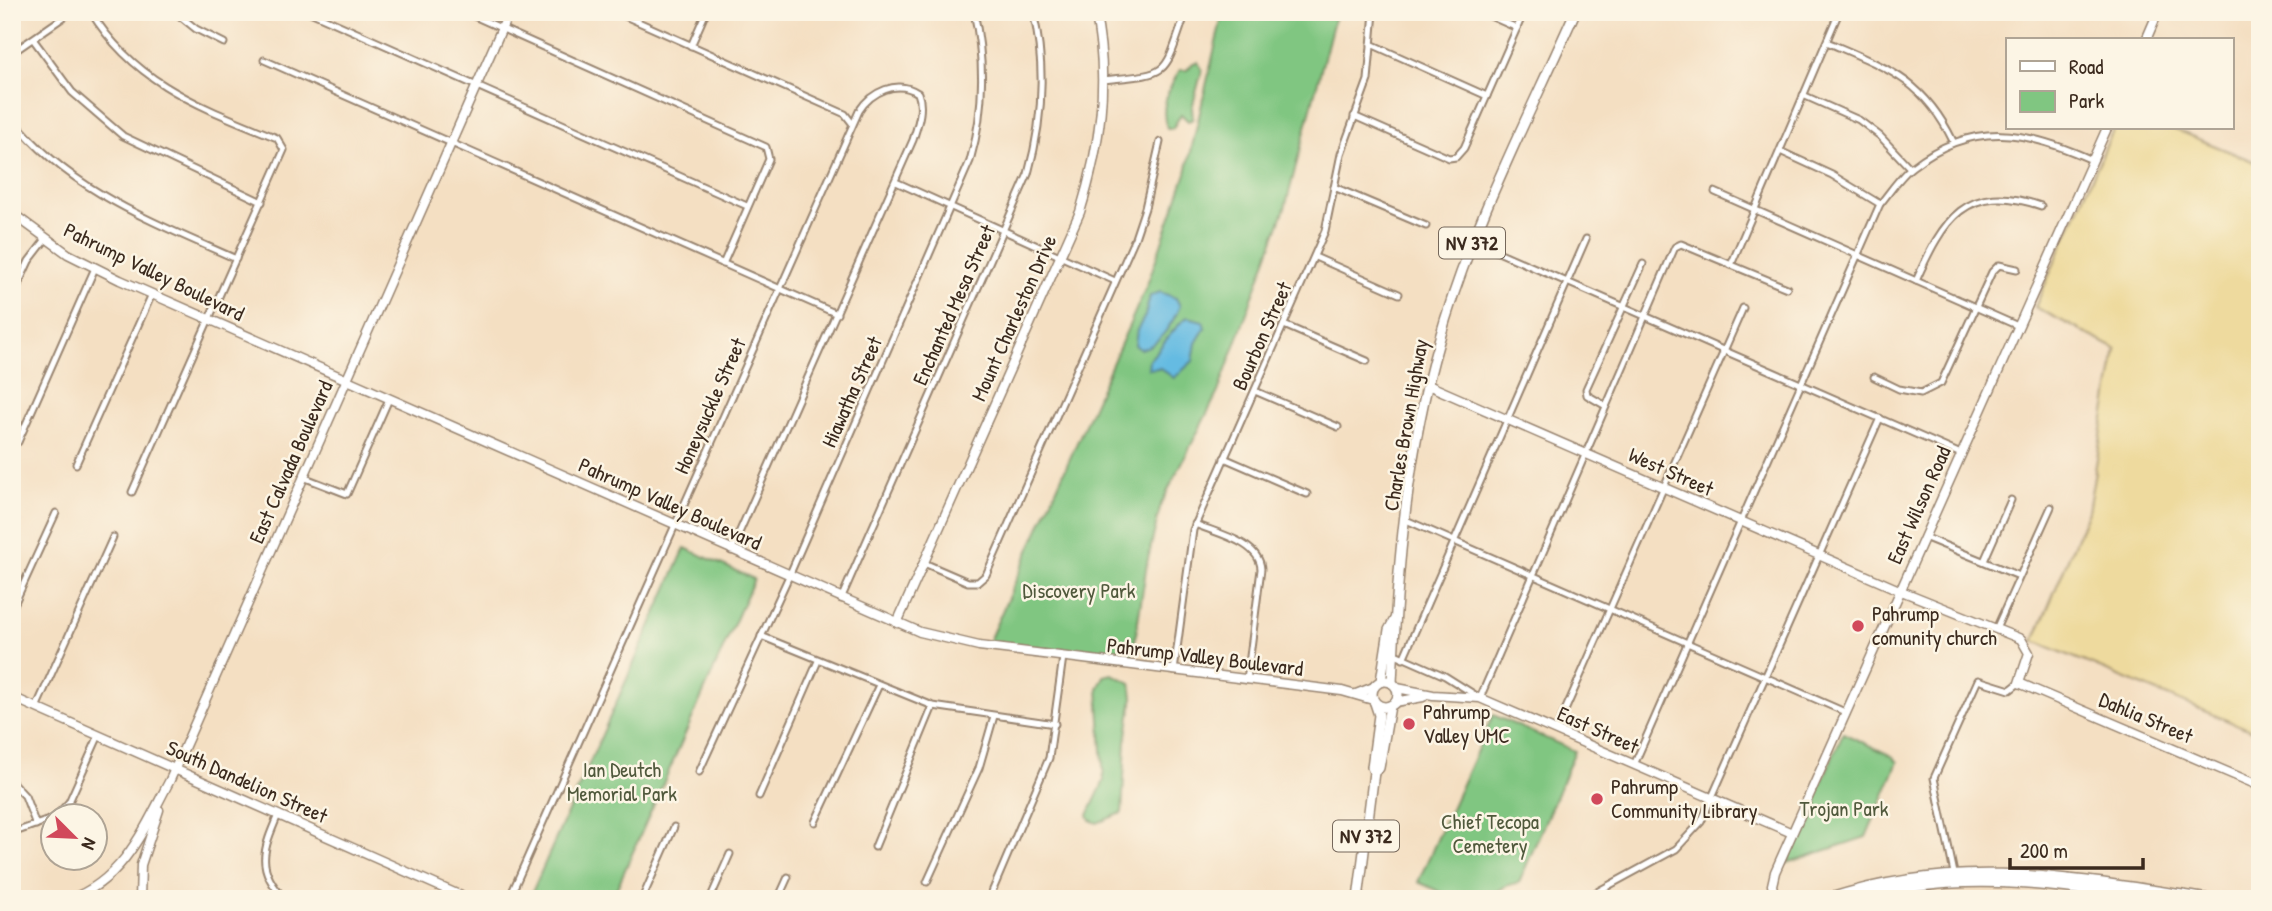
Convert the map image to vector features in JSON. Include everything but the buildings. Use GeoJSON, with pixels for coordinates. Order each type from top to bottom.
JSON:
{"type":"FeatureCollection","features":[{"type":"Feature","properties":{"kind":"highway"},"geometry":{"type":"LineString","coordinates":[[1830,899],[1894,881],[2036,875],[2206,899]]}},
{"type":"Feature","properties":{"kind":"highway"},"geometry":{"type":"LineString","coordinates":[[1854,899],[1955,878],[2033,882],[2148,899]]}},
{"type":"Feature","properties":{"kind":"main road","name":"Charles Brown Highway"},"geometry":{"type":"LineString","coordinates":[[1395,685],[1395,619],[1406,520],[1428,385],[1451,301],[1473,241],[1575,12]]}},
{"type":"Feature","properties":{"kind":"main road","name":"Charles Brown Highway"},"geometry":{"type":"LineString","coordinates":[[1378,684],[1389,630],[1395,619]]}},
{"type":"Feature","properties":{"kind":"main road"},"geometry":{"type":"LineString","coordinates":[[1378,684],[1395,685]]}},
{"type":"Feature","properties":{"kind":"main road","name":"NV 372"},"geometry":{"type":"LineString","coordinates":[[1358,899],[1374,772],[1372,767],[1379,715],[1374,701],[1378,684]]}},
{"type":"Feature","properties":{"kind":"main road","name":"NV 372"},"geometry":{"type":"LineString","coordinates":[[1374,772],[1379,768],[1395,685]]}},
{"type":"Feature","properties":{"kind":"main road"},"geometry":{"type":"LineString","coordinates":[[1374,701],[1392,704]]}},
{"type":"Feature","properties":{"kind":"street"},"geometry":{"type":"LineString","coordinates":[[12,53],[71,12]]}},
{"type":"Feature","properties":{"kind":"street"},"geometry":{"type":"LineString","coordinates":[[91,12],[124,55],[156,83],[276,138],[284,145],[284,154],[132,492]]}},
{"type":"Feature","properties":{"kind":"street"},"geometry":{"type":"LineString","coordinates":[[175,12],[196,29],[224,43]]}},
{"type":"Feature","properties":{"kind":"street"},"geometry":{"type":"LineString","coordinates":[[310,12],[747,206]]}},
{"type":"Feature","properties":{"kind":"street"},"geometry":{"type":"LineString","coordinates":[[465,12],[762,143],[768,149],[769,159],[723,264]]}},
{"type":"Feature","properties":{"kind":"street","name":"East Calvada Boulevard"},"geometry":{"type":"LineString","coordinates":[[70,899],[102,882],[126,858],[170,780],[509,12]]}},
{"type":"Feature","properties":{"kind":"street"},"geometry":{"type":"LineString","coordinates":[[616,12],[845,114],[853,124]]}},
{"type":"Feature","properties":{"kind":"street"},"geometry":{"type":"LineString","coordinates":[[637,21],[641,12]]}},
{"type":"Feature","properties":{"kind":"street"},"geometry":{"type":"LineString","coordinates":[[691,46],[706,12]]}},
{"type":"Feature","properties":{"kind":"street","name":"Hiawatha Street"},"geometry":{"type":"LineString","coordinates":[[699,772],[789,576],[970,161],[981,108],[982,70],[974,12]]}},
{"type":"Feature","properties":{"kind":"street","name":"Enchanted Mesa Street"},"geometry":{"type":"LineString","coordinates":[[841,599],[1028,174],[1039,124],[1041,57],[1033,12]]}},
{"type":"Feature","properties":{"kind":"street","name":"Mount Charleston Drive"},"geometry":{"type":"LineString","coordinates":[[897,623],[1080,212],[1098,141],[1103,80],[1096,12]]}},
{"type":"Feature","properties":{"kind":"street"},"geometry":{"type":"LineString","coordinates":[[1103,80],[1140,78],[1159,72],[1170,56],[1186,12]]}},
{"type":"Feature","properties":{"kind":"street","name":"Bourbon Street"},"geometry":{"type":"LineString","coordinates":[[1174,671],[1195,524],[1325,231],[1354,116],[1368,80],[1374,12]]}},
{"type":"Feature","properties":{"kind":"street"},"geometry":{"type":"LineString","coordinates":[[1481,12],[1517,28]]}},
{"type":"Feature","properties":{"kind":"street"},"geometry":{"type":"LineString","coordinates":[[1354,116],[1449,158],[1456,158],[1464,148],[1524,12]]}},
{"type":"Feature","properties":{"kind":"street"},"geometry":{"type":"LineString","coordinates":[[1731,265],[1839,12]]}},
{"type":"Feature","properties":{"kind":"street"},"geometry":{"type":"LineString","coordinates":[[2147,38],[2158,12]]}},
{"type":"Feature","properties":{"kind":"street"},"geometry":{"type":"LineString","coordinates":[[33,39],[72,92],[117,131],[145,149],[262,202]]}},
{"type":"Feature","properties":{"kind":"street"},"geometry":{"type":"LineString","coordinates":[[1827,42],[1894,71],[1934,107],[1953,141]]}},
{"type":"Feature","properties":{"kind":"street"},"geometry":{"type":"LineString","coordinates":[[1371,44],[1487,96]]}},
{"type":"Feature","properties":{"kind":"street"},"geometry":{"type":"LineString","coordinates":[[264,60],[837,314]]}},
{"type":"Feature","properties":{"kind":"street","name":"Honeysuckle Street"},"geometry":{"type":"LineString","coordinates":[[509,899],[863,103],[886,89],[907,87],[918,93],[919,122],[895,182]]}},
{"type":"Feature","properties":{"kind":"street"},"geometry":{"type":"LineString","coordinates":[[1803,95],[1859,120],[1880,136],[1910,168]]}},
{"type":"Feature","properties":{"kind":"street"},"geometry":{"type":"LineString","coordinates":[[12,118],[43,151],[87,187],[119,206],[236,259]]}},
{"type":"Feature","properties":{"kind":"street","name":"East Wilson Road"},"geometry":{"type":"LineString","coordinates":[[1775,899],[1773,877],[1791,833],[2105,130]]}},
{"type":"Feature","properties":{"kind":"street"},"geometry":{"type":"LineString","coordinates":[[1634,765],[1880,204],[1910,168],[1953,141],[2014,132],[2092,160]]}},
{"type":"Feature","properties":{"kind":"street"},"geometry":{"type":"LineString","coordinates":[[924,563],[968,582],[978,582],[986,575],[1142,218],[1160,142]]}},
{"type":"Feature","properties":{"kind":"street"},"geometry":{"type":"LineString","coordinates":[[1780,151],[1832,175],[1880,204]]}},
{"type":"Feature","properties":{"kind":"street"},"geometry":{"type":"LineString","coordinates":[[732,551],[895,182],[1115,281]]}},
{"type":"Feature","properties":{"kind":"street"},"geometry":{"type":"LineString","coordinates":[[1335,187],[1426,226]]}},
{"type":"Feature","properties":{"kind":"street"},"geometry":{"type":"LineString","coordinates":[[1715,192],[2018,326]]}},
{"type":"Feature","properties":{"kind":"street"},"geometry":{"type":"LineString","coordinates":[[1916,281],[1936,236],[1969,205],[1987,198],[2010,198],[2040,206]]}},
{"type":"Feature","properties":{"kind":"street","name":"Pahrump Valley Boulevard"},"geometry":{"type":"LineString","coordinates":[[12,213],[46,239],[95,268],[897,623],[960,643],[1356,694],[1374,701]]}},
{"type":"Feature","properties":{"kind":"street"},"geometry":{"type":"LineString","coordinates":[[12,298],[29,261],[46,239]]}},
{"type":"Feature","properties":{"kind":"street"},"geometry":{"type":"LineString","coordinates":[[1403,659],[1586,239]]}},
{"type":"Feature","properties":{"kind":"street"},"geometry":{"type":"LineString","coordinates":[[1473,241],[1961,454]]}},
{"type":"Feature","properties":{"kind":"street"},"geometry":{"type":"LineString","coordinates":[[1395,685],[1433,695],[1480,698],[1675,247],[1681,244],[1787,288]]}},
{"type":"Feature","properties":{"kind":"street"},"geometry":{"type":"LineString","coordinates":[[1315,257],[1399,294]]}},
{"type":"Feature","properties":{"kind":"street"},"geometry":{"type":"LineString","coordinates":[[1606,406],[1587,395],[1586,388],[1643,264]]}},
{"type":"Feature","properties":{"kind":"street"},"geometry":{"type":"LineString","coordinates":[[1874,377],[1899,389],[1921,393],[1941,383],[1976,307],[1999,265],[2017,269]]}},
{"type":"Feature","properties":{"kind":"street"},"geometry":{"type":"LineString","coordinates":[[19,442],[95,268]]}},
{"type":"Feature","properties":{"kind":"street"},"geometry":{"type":"LineString","coordinates":[[76,464],[152,294]]}},
{"type":"Feature","properties":{"kind":"street"},"geometry":{"type":"LineString","coordinates":[[1556,731],[1743,308]]}},
{"type":"Feature","properties":{"kind":"street"},"geometry":{"type":"LineString","coordinates":[[1284,325],[1367,361]]}},
{"type":"Feature","properties":{"kind":"street","name":"West Street"},"geometry":{"type":"LineString","coordinates":[[1428,385],[1899,590]]}},
{"type":"Feature","properties":{"kind":"street"},"geometry":{"type":"LineString","coordinates":[[1255,391],[1338,427]]}},
{"type":"Feature","properties":{"kind":"street"},"geometry":{"type":"LineString","coordinates":[[303,477],[347,494],[389,399]]}},
{"type":"Feature","properties":{"kind":"street"},"geometry":{"type":"LineString","coordinates":[[1584,899],[1683,844],[1701,822],[1880,418]]}},
{"type":"Feature","properties":{"kind":"street"},"geometry":{"type":"LineString","coordinates":[[1224,458],[1307,494]]}},
{"type":"Feature","properties":{"kind":"street"},"geometry":{"type":"LineString","coordinates":[[1984,561],[2011,500]]}},
{"type":"Feature","properties":{"kind":"street"},"geometry":{"type":"LineString","coordinates":[[1996,629],[2051,507]]}},
{"type":"Feature","properties":{"kind":"street"},"geometry":{"type":"LineString","coordinates":[[12,609],[56,513]]}},
{"type":"Feature","properties":{"kind":"street"},"geometry":{"type":"LineString","coordinates":[[1406,520],[1845,712]]}},
{"type":"Feature","properties":{"kind":"street"},"geometry":{"type":"LineString","coordinates":[[1195,524],[1251,549],[1259,556],[1261,569],[1247,680]]}},
{"type":"Feature","properties":{"kind":"street"},"geometry":{"type":"LineString","coordinates":[[36,708],[113,537]]}},
{"type":"Feature","properties":{"kind":"street"},"geometry":{"type":"LineString","coordinates":[[1924,537],[2019,576]]}},
{"type":"Feature","properties":{"kind":"street"},"geometry":{"type":"LineString","coordinates":[[1899,590],[2021,639],[2029,653],[2019,683],[2010,690],[1978,680],[1934,778],[1955,878]]}},
{"type":"Feature","properties":{"kind":"street"},"geometry":{"type":"LineString","coordinates":[[761,636],[933,706],[1055,724]]}},
{"type":"Feature","properties":{"kind":"street","name":"East Street"},"geometry":{"type":"LineString","coordinates":[[1394,653],[1446,676],[1480,698],[1791,833]]}},
{"type":"Feature","properties":{"kind":"street"},"geometry":{"type":"LineString","coordinates":[[989,899],[1049,758],[1063,657]]}},
{"type":"Feature","properties":{"kind":"street"},"geometry":{"type":"LineString","coordinates":[[759,796],[818,661]]}},
{"type":"Feature","properties":{"kind":"street","name":"Dahlia Street"},"geometry":{"type":"LineString","coordinates":[[2019,683],[2260,786]]}},
{"type":"Feature","properties":{"kind":"street","name":"Pahrump Valley Boulevard"},"geometry":{"type":"LineString","coordinates":[[1356,694],[1378,684]]}},
{"type":"Feature","properties":{"kind":"street"},"geometry":{"type":"LineString","coordinates":[[815,822],[879,685]]}},
{"type":"Feature","properties":{"kind":"street"},"geometry":{"type":"LineString","coordinates":[[1392,704],[1433,695]]}},
{"type":"Feature","properties":{"kind":"street","name":"South Dandelion Street"},"geometry":{"type":"LineString","coordinates":[[12,697],[468,899]]}},
{"type":"Feature","properties":{"kind":"street"},"geometry":{"type":"LineString","coordinates":[[875,847],[933,706]]}},
{"type":"Feature","properties":{"kind":"street"},"geometry":{"type":"LineString","coordinates":[[927,882],[979,768],[994,716]]}},
{"type":"Feature","properties":{"kind":"street"},"geometry":{"type":"LineString","coordinates":[[69,802],[99,736]]}},
{"type":"Feature","properties":{"kind":"street"},"geometry":{"type":"LineString","coordinates":[[140,899],[141,865],[170,780]]}},
{"type":"Feature","properties":{"kind":"street"},"geometry":{"type":"LineString","coordinates":[[12,782],[25,796],[36,825],[12,833]]}},
{"type":"Feature","properties":{"kind":"street"},"geometry":{"type":"LineString","coordinates":[[278,815],[267,841],[263,862],[285,899]]}},
{"type":"Feature","properties":{"kind":"street"},"geometry":{"type":"LineString","coordinates":[[642,899],[674,827]]}},
{"type":"Feature","properties":{"kind":"street"},"geometry":{"type":"LineString","coordinates":[[710,899],[730,854]]}},
{"type":"Feature","properties":{"kind":"street"},"geometry":{"type":"LineString","coordinates":[[126,858],[141,865]]}},
{"type":"Feature","properties":{"kind":"street"},"geometry":{"type":"LineString","coordinates":[[778,899],[788,877]]}},
{"type":"Feature","properties":{"kind":"street"},"geometry":{"type":"LineString","coordinates":[[1963,899],[2011,899]]}},
{"type":"Feature","properties":{"kind":"green space","name":"Discovery Park"},"geometry":{"type":"Polygon","coordinates":[[[1223,12],[1336,12],[1285,208],[1218,392],[1161,504],[1147,563],[1132,660],[988,643],[1147,285],[1186,173],[1223,12]]]}},
{"type":"Feature","properties":{"kind":"green space"},"geometry":{"type":"Polygon","coordinates":[[[1198,62],[1202,70],[1192,108],[1193,119],[1188,121],[1181,114],[1173,128],[1167,128],[1164,113],[1172,84],[1180,70],[1187,70],[1193,63],[1198,62]]]}},
{"type":"Feature","properties":{"kind":"green space","name":"Ian Deutch Memorial Park"},"geometry":{"type":"Polygon","coordinates":[[[685,548],[754,579],[612,899],[529,899],[685,548]]]}},
{"type":"Feature","properties":{"kind":"green space"},"geometry":{"type":"Polygon","coordinates":[[[1112,674],[1131,683],[1133,697],[1126,741],[1122,813],[1097,823],[1090,820],[1088,815],[1104,781],[1098,689],[1104,676],[1112,674]]]}},
{"type":"Feature","properties":{"kind":"green space","name":"Chief Tecopa Cemetery"},"geometry":{"type":"Polygon","coordinates":[[[1493,715],[1575,751],[1519,883],[1483,898],[1466,900],[1418,882],[1493,715]]]}},
{"type":"Feature","properties":{"kind":"green space","name":"Trojan Park"},"geometry":{"type":"Polygon","coordinates":[[[1843,733],[1892,756],[1898,762],[1866,837],[1787,863],[1843,733]]]}},
{"type":"Feature","properties":{"kind":"sand"},"geometry":{"type":"Polygon","coordinates":[[[2113,130],[2176,130],[2260,164],[2260,734],[2034,641],[2088,511],[2116,349],[2035,307],[2113,130]]]}},
{"type":"Feature","properties":{"kind":"water"},"geometry":{"type":"Polygon","coordinates":[[[1160,292],[1176,298],[1180,306],[1159,339],[1140,349],[1135,345],[1137,330],[1145,316],[1150,296],[1160,292]]]}},
{"type":"Feature","properties":{"kind":"water"},"geometry":{"type":"Polygon","coordinates":[[[1188,317],[1203,321],[1205,328],[1196,343],[1193,361],[1174,378],[1160,368],[1148,369],[1149,360],[1188,317]]]}},
{"type":"Feature","properties":{"kind":"place","name":"Pahrump comunity church"},"geometry":{"type":"Point","coordinates":[1858,626]}},
{"type":"Feature","properties":{"kind":"place","name":"Pahrump Valley UMC"},"geometry":{"type":"Point","coordinates":[1409,724]}},
{"type":"Feature","properties":{"kind":"place","name":"Pahrump Community Library"},"geometry":{"type":"Point","coordinates":[1597,799]}}]}
